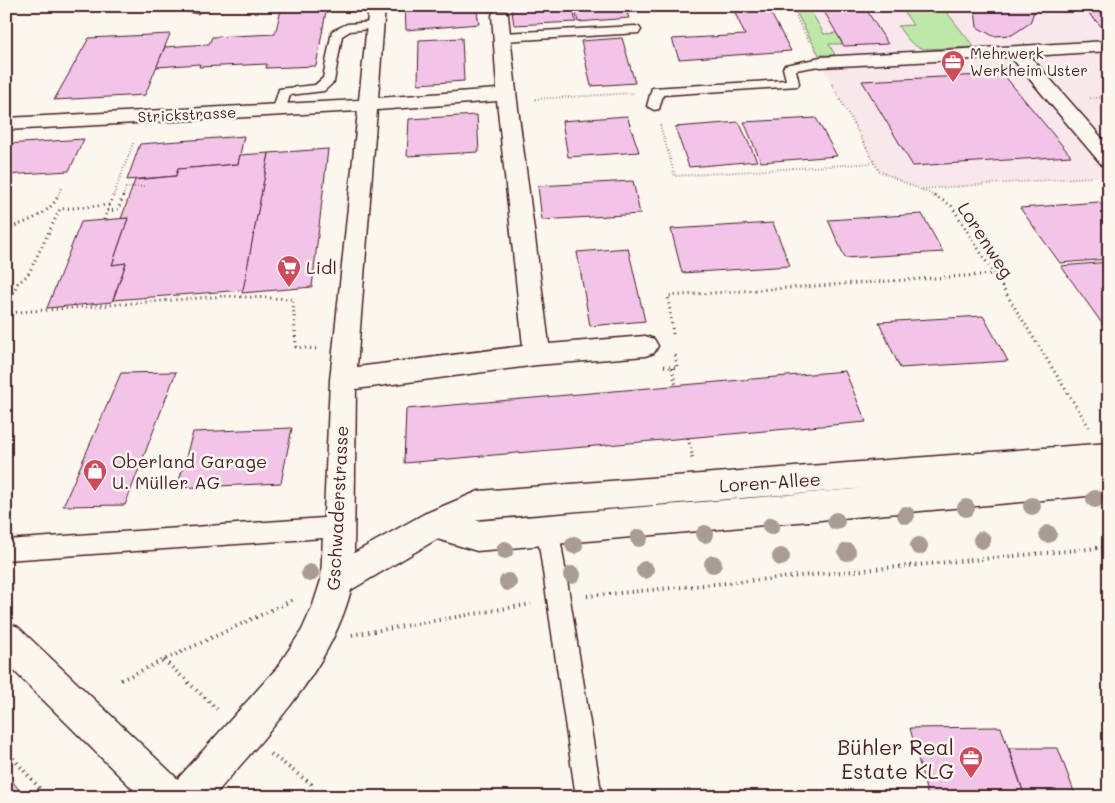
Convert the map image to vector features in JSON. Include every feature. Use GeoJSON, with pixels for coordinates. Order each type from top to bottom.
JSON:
{"type":"FeatureCollection","features":[{"type":"Feature","properties":{"kind":"street"},"geometry":{"type":"LineString","coordinates":[[500,15],[507,98],[537,355]]}},
{"type":"Feature","properties":{"kind":"street","name":"Gschwaderstrasse"},"geometry":{"type":"LineString","coordinates":[[188,797],[288,681],[314,642],[329,609],[337,580],[343,380],[375,16]]}},
{"type":"Feature","properties":{"kind":"street"},"geometry":{"type":"LineString","coordinates":[[821,62],[1109,46]]}},
{"type":"Feature","properties":{"kind":"street"},"geometry":{"type":"LineString","coordinates":[[1017,52],[1109,160]]}},
{"type":"Feature","properties":{"kind":"street"},"geometry":{"type":"LineString","coordinates":[[368,106],[507,98]]}},
{"type":"Feature","properties":{"kind":"street","name":"Strickstrasse"},"geometry":{"type":"LineString","coordinates":[[6,124],[368,106]]}},
{"type":"Feature","properties":{"kind":"street"},"geometry":{"type":"LineString","coordinates":[[343,380],[537,355],[645,346]]}},
{"type":"Feature","properties":{"kind":"street","name":"Loren-Allee"},"geometry":{"type":"LineString","coordinates":[[337,580],[435,524],[479,505],[1109,456]]}},
{"type":"Feature","properties":{"kind":"street","name":"Loren-Allee"},"geometry":{"type":"LineString","coordinates":[[435,524],[477,536],[1109,481]]}},
{"type":"Feature","properties":{"kind":"street"},"geometry":{"type":"LineString","coordinates":[[6,639],[168,797]]}},
{"type":"Feature","properties":{"kind":"lane"},"geometry":{"type":"LineString","coordinates":[[280,109],[284,92],[319,88],[329,80],[336,34],[375,16]]}},
{"type":"Feature","properties":{"kind":"lane"},"geometry":{"type":"LineString","coordinates":[[503,37],[635,30]]}},
{"type":"Feature","properties":{"kind":"lane"},"geometry":{"type":"LineString","coordinates":[[654,106],[657,92],[793,82],[789,68],[821,62]]}},
{"type":"Feature","properties":{"kind":"lane"},"geometry":{"type":"LineString","coordinates":[[6,550],[338,527]]}},
{"type":"Feature","properties":{"kind":"lane"},"geometry":{"type":"LineString","coordinates":[[548,531],[589,797]]}},
{"type":"Feature","properties":{"kind":"path","name":"Lorenweg"},"geometry":{"type":"LineString","coordinates":[[790,6],[879,171],[921,189],[951,205],[1091,430]]}},
{"type":"Feature","properties":{"kind":"path"},"geometry":{"type":"LineString","coordinates":[[507,98],[657,92]]}},
{"type":"Feature","properties":{"kind":"path"},"geometry":{"type":"LineString","coordinates":[[654,106],[675,176],[874,163]]}},
{"type":"Feature","properties":{"kind":"path"},"geometry":{"type":"LineString","coordinates":[[104,220],[133,143]]}},
{"type":"Feature","properties":{"kind":"path"},"geometry":{"type":"LineString","coordinates":[[921,189],[1099,177]]}},
{"type":"Feature","properties":{"kind":"path"},"geometry":{"type":"LineString","coordinates":[[107,212],[118,210],[126,188],[145,186]]}},
{"type":"Feature","properties":{"kind":"path"},"geometry":{"type":"LineString","coordinates":[[6,230],[32,220],[55,202],[62,187]]}},
{"type":"Feature","properties":{"kind":"path"},"geometry":{"type":"LineString","coordinates":[[6,306],[18,283],[28,275],[60,209],[109,205]]}},
{"type":"Feature","properties":{"kind":"path"},"geometry":{"type":"LineString","coordinates":[[674,341],[668,296],[994,274]]}},
{"type":"Feature","properties":{"kind":"path"},"geometry":{"type":"LineString","coordinates":[[6,312],[225,296],[293,298],[296,346],[345,353]]}},
{"type":"Feature","properties":{"kind":"path"},"geometry":{"type":"LineString","coordinates":[[645,346],[650,356],[666,368],[677,368],[674,350]]}},
{"type":"Feature","properties":{"kind":"path"},"geometry":{"type":"LineString","coordinates":[[672,368],[676,386]]}},
{"type":"Feature","properties":{"kind":"path"},"geometry":{"type":"LineString","coordinates":[[314,642],[558,599],[762,578],[1109,547]]}},
{"type":"Feature","properties":{"kind":"path"},"geometry":{"type":"LineString","coordinates":[[121,680],[337,580]]}},
{"type":"Feature","properties":{"kind":"path"},"geometry":{"type":"LineString","coordinates":[[6,750],[47,797]]}},
{"type":"Feature","properties":{"kind":"shaded area"},"geometry":{"type":"Polygon","coordinates":[[[790,6],[1109,6],[1109,176],[921,189],[879,171],[790,6]]]}},
{"type":"Feature","properties":{"kind":"green space"},"geometry":{"type":"Polygon","coordinates":[[[793,6],[808,6],[824,34],[837,33],[842,44],[829,44],[835,55],[819,55],[793,6]]]}},
{"type":"Feature","properties":{"kind":"green space"},"geometry":{"type":"Polygon","coordinates":[[[900,6],[942,6],[974,47],[923,49],[915,45],[898,26],[913,25],[900,6]]]}},
{"type":"Feature","properties":{"kind":"building"},"geometry":{"type":"Polygon","coordinates":[[[192,6],[205,7],[198,14],[186,12],[192,6]]]}},
{"type":"Feature","properties":{"kind":"building"},"geometry":{"type":"Polygon","coordinates":[[[282,6],[327,6],[316,66],[266,68],[267,64],[199,67],[200,64],[156,67],[165,47],[209,44],[212,37],[275,34],[282,6]]]}},
{"type":"Feature","properties":{"kind":"building"},"geometry":{"type":"Polygon","coordinates":[[[405,6],[476,6],[479,24],[406,30],[405,6]]]}},
{"type":"Feature","properties":{"kind":"building"},"geometry":{"type":"Polygon","coordinates":[[[511,6],[572,6],[576,22],[514,25],[511,6]]]}},
{"type":"Feature","properties":{"kind":"building"},"geometry":{"type":"Polygon","coordinates":[[[574,6],[625,6],[629,18],[578,22],[574,6]]]}},
{"type":"Feature","properties":{"kind":"building"},"geometry":{"type":"Polygon","coordinates":[[[732,6],[767,6],[791,51],[679,59],[672,39],[745,35],[732,6]]]}},
{"type":"Feature","properties":{"kind":"building"},"geometry":{"type":"Polygon","coordinates":[[[821,6],[864,6],[888,44],[844,46],[821,6]]]}},
{"type":"Feature","properties":{"kind":"building"},"geometry":{"type":"Polygon","coordinates":[[[976,6],[1036,6],[1030,23],[1012,35],[993,36],[977,27],[976,6]]]}},
{"type":"Feature","properties":{"kind":"building"},"geometry":{"type":"Polygon","coordinates":[[[1081,6],[1109,6],[1109,27],[1102,27],[1081,6]]]}},
{"type":"Feature","properties":{"kind":"building"},"geometry":{"type":"Polygon","coordinates":[[[170,34],[145,95],[54,100],[89,38],[170,34]]]}},
{"type":"Feature","properties":{"kind":"building"},"geometry":{"type":"Polygon","coordinates":[[[462,38],[464,81],[418,84],[419,40],[462,38]]]}},
{"type":"Feature","properties":{"kind":"building"},"geometry":{"type":"Polygon","coordinates":[[[622,38],[635,83],[591,86],[581,41],[622,38]]]}},
{"type":"Feature","properties":{"kind":"building"},"geometry":{"type":"Polygon","coordinates":[[[1003,74],[1071,156],[913,166],[862,81],[1003,74]]]}},
{"type":"Feature","properties":{"kind":"building"},"geometry":{"type":"Polygon","coordinates":[[[477,115],[479,152],[407,156],[409,119],[477,115]]]}},
{"type":"Feature","properties":{"kind":"building"},"geometry":{"type":"Polygon","coordinates":[[[627,116],[639,152],[568,157],[562,121],[627,116]]]}},
{"type":"Feature","properties":{"kind":"building"},"geometry":{"type":"Polygon","coordinates":[[[816,118],[837,156],[761,162],[744,122],[816,118]]]}},
{"type":"Feature","properties":{"kind":"building"},"geometry":{"type":"Polygon","coordinates":[[[739,122],[757,161],[689,167],[675,127],[739,122]]]}},
{"type":"Feature","properties":{"kind":"building"},"geometry":{"type":"Polygon","coordinates":[[[244,136],[238,164],[178,169],[176,176],[127,180],[140,144],[244,136]]]}},
{"type":"Feature","properties":{"kind":"building"},"geometry":{"type":"Polygon","coordinates":[[[84,139],[69,171],[6,175],[6,144],[84,139]]]}},
{"type":"Feature","properties":{"kind":"building"},"geometry":{"type":"Polygon","coordinates":[[[328,149],[312,287],[242,293],[269,153],[328,149]]]}},
{"type":"Feature","properties":{"kind":"building"},"geometry":{"type":"Polygon","coordinates":[[[269,153],[243,290],[113,300],[126,263],[112,265],[128,218],[121,219],[135,180],[176,176],[178,169],[238,164],[240,155],[269,153]]]}},
{"type":"Feature","properties":{"kind":"building"},"geometry":{"type":"Polygon","coordinates":[[[633,181],[640,214],[542,220],[538,186],[633,181]]]}},
{"type":"Feature","properties":{"kind":"building"},"geometry":{"type":"Polygon","coordinates":[[[1099,202],[1109,214],[1109,259],[1060,263],[1020,208],[1099,202]]]}},
{"type":"Feature","properties":{"kind":"building"},"geometry":{"type":"Polygon","coordinates":[[[922,214],[943,252],[845,258],[828,220],[922,214]]]}},
{"type":"Feature","properties":{"kind":"building"},"geometry":{"type":"Polygon","coordinates":[[[128,218],[112,265],[126,263],[112,302],[47,308],[81,222],[128,218]]]}},
{"type":"Feature","properties":{"kind":"building"},"geometry":{"type":"Polygon","coordinates":[[[773,223],[790,266],[682,273],[671,229],[773,223]]]}},
{"type":"Feature","properties":{"kind":"building"},"geometry":{"type":"Polygon","coordinates":[[[628,248],[645,321],[590,326],[577,252],[628,248]]]}},
{"type":"Feature","properties":{"kind":"building"},"geometry":{"type":"Polygon","coordinates":[[[1109,262],[1109,329],[1106,329],[1061,266],[1109,262]]]}},
{"type":"Feature","properties":{"kind":"building"},"geometry":{"type":"Polygon","coordinates":[[[983,316],[1008,361],[900,368],[879,322],[983,316]]]}},
{"type":"Feature","properties":{"kind":"building"},"geometry":{"type":"Polygon","coordinates":[[[845,371],[866,422],[404,463],[406,409],[845,371]]]}},
{"type":"Feature","properties":{"kind":"building"},"geometry":{"type":"Polygon","coordinates":[[[176,372],[125,505],[63,506],[121,373],[176,372]]]}},
{"type":"Feature","properties":{"kind":"building"},"geometry":{"type":"Polygon","coordinates":[[[292,428],[281,483],[177,488],[193,432],[292,428]]]}},
{"type":"Feature","properties":{"kind":"building"},"geometry":{"type":"Polygon","coordinates":[[[1001,727],[1025,797],[928,797],[910,728],[1001,727]]]}},
{"type":"Feature","properties":{"kind":"building"},"geometry":{"type":"Polygon","coordinates":[[[1009,748],[1058,748],[1076,797],[1025,797],[1009,748]]]}},
{"type":"Feature","properties":{"kind":"building"},"geometry":{"type":"Polygon","coordinates":[[[12,781],[25,797],[6,797],[6,786],[12,781]]]}},
{"type":"Feature","properties":{"kind":"place","name":"Mehrwerk Werkheim Uster"},"geometry":{"type":"Point","coordinates":[953,83]}},
{"type":"Feature","properties":{"kind":"place","name":"Lidl"},"geometry":{"type":"Point","coordinates":[289,288]}},
{"type":"Feature","properties":{"kind":"place","name":"Oberland Garage U. Müller AG"},"geometry":{"type":"Point","coordinates":[95,492]}},
{"type":"Feature","properties":{"kind":"place","name":"Bühler Real Estate KLG"},"geometry":{"type":"Point","coordinates":[971,779]}}]}
